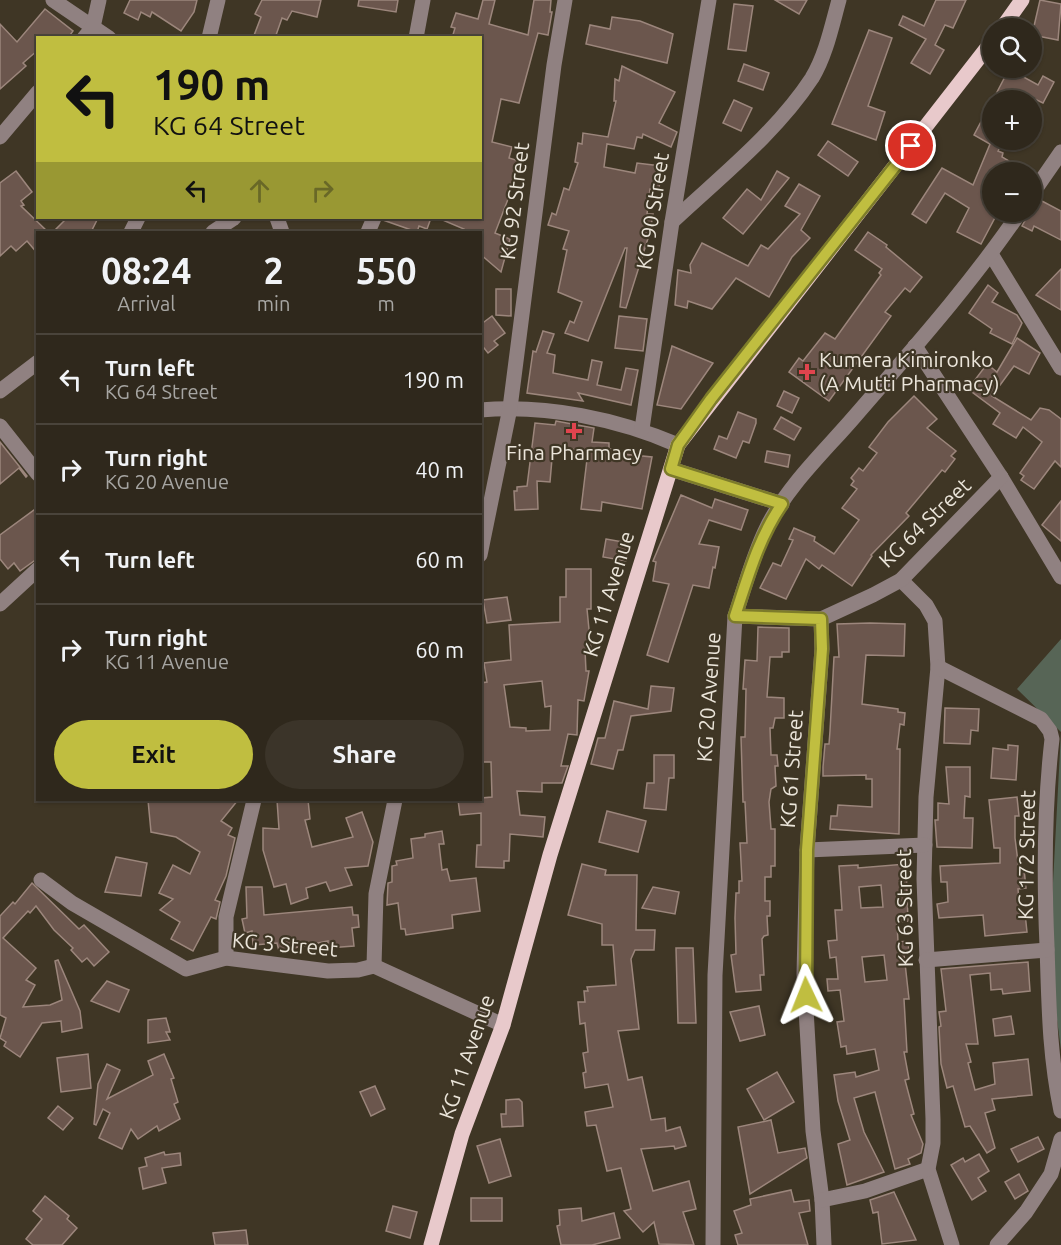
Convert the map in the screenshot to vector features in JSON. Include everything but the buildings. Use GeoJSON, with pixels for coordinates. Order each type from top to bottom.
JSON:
{"type":"FeatureCollection","features":[{"type":"Feature","properties":{"kind":"main road"},"geometry":{"type":"LineString","coordinates":[[1010,18],[1023,0]]}},
{"type":"Feature","properties":{"kind":"main road","name":"KG 11 Avenue"},"geometry":{"type":"LineString","coordinates":[[431,1245],[462,1134],[503,1025],[550,855],[678,445],[982,54]]}},
{"type":"Feature","properties":{"kind":"street"},"geometry":{"type":"LineString","coordinates":[[53,0],[88,32],[99,0]]}},
{"type":"Feature","properties":{"kind":"street"},"geometry":{"type":"LineString","coordinates":[[209,36],[218,0]]}},
{"type":"Feature","properties":{"kind":"street"},"geometry":{"type":"LineString","coordinates":[[416,36],[423,0]]}},
{"type":"Feature","properties":{"kind":"street","name":"KG 92 Street"},"geometry":{"type":"LineString","coordinates":[[482,545],[510,408],[554,65],[565,0]]}},
{"type":"Feature","properties":{"kind":"street","name":"KG 90 Street"},"geometry":{"type":"LineString","coordinates":[[642,429],[672,222],[709,0]]}},
{"type":"Feature","properties":{"kind":"street"},"geometry":{"type":"LineString","coordinates":[[672,222],[769,131],[812,77],[823,52],[839,0]]}},
{"type":"Feature","properties":{"kind":"street"},"geometry":{"type":"LineString","coordinates":[[0,137],[36,94]]}},
{"type":"Feature","properties":{"kind":"street"},"geometry":{"type":"LineString","coordinates":[[1042,180],[1061,152]]}},
{"type":"Feature","properties":{"kind":"street"},"geometry":{"type":"LineString","coordinates":[[214,231],[232,219]]}},
{"type":"Feature","properties":{"kind":"street","name":"KG 20 Avenue"},"geometry":{"type":"LineString","coordinates":[[713,1245],[715,975],[735,616],[753,560],[768,525],[782,504],[991,254],[1013,222]]}},
{"type":"Feature","properties":{"kind":"street"},"geometry":{"type":"LineString","coordinates":[[991,254],[1061,365]]}},
{"type":"Feature","properties":{"kind":"street"},"geometry":{"type":"LineString","coordinates":[[915,346],[1001,477],[1061,577]]}},
{"type":"Feature","properties":{"kind":"street"},"geometry":{"type":"LineString","coordinates":[[0,391],[36,364]]}},
{"type":"Feature","properties":{"kind":"street"},"geometry":{"type":"LineString","coordinates":[[482,410],[510,408],[554,412],[642,429],[678,445]]}},
{"type":"Feature","properties":{"kind":"street"},"geometry":{"type":"LineString","coordinates":[[0,426],[36,471]]}},
{"type":"Feature","properties":{"kind":"street"},"geometry":{"type":"LineString","coordinates":[[671,469],[782,504]]}},
{"type":"Feature","properties":{"kind":"street","name":"KG 64 Street"},"geometry":{"type":"LineString","coordinates":[[735,616],[821,619],[901,580],[1001,477]]}},
{"type":"Feature","properties":{"kind":"street"},"geometry":{"type":"LineString","coordinates":[[0,604],[36,571]]}},
{"type":"Feature","properties":{"kind":"street","name":"KG 63 Street"},"geometry":{"type":"LineString","coordinates":[[901,580],[926,605],[935,621],[938,667],[926,797],[925,845],[926,960],[933,1143],[928,1169],[952,1245]]}},
{"type":"Feature","properties":{"kind":"street","name":"KG 61 Street"},"geometry":{"type":"LineString","coordinates":[[821,619],[822,649],[807,850],[804,974],[813,1131],[822,1200],[824,1245]]}},
{"type":"Feature","properties":{"kind":"street","name":"KG 172 Street"},"geometry":{"type":"LineString","coordinates":[[938,667],[1041,719],[1050,731],[1052,740],[1045,858],[1049,1038],[1061,1111]]}},
{"type":"Feature","properties":{"kind":"street"},"geometry":{"type":"LineString","coordinates":[[226,958],[226,917],[238,876],[245,827],[254,801]]}},
{"type":"Feature","properties":{"kind":"street"},"geometry":{"type":"LineString","coordinates":[[395,801],[376,894],[374,966],[503,1025]]}},
{"type":"Feature","properties":{"kind":"street"},"geometry":{"type":"LineString","coordinates":[[807,850],[925,845]]}},
{"type":"Feature","properties":{"kind":"street","name":"KG 3 Street"},"geometry":{"type":"LineString","coordinates":[[41,880],[72,903],[186,969],[226,958],[328,971],[358,970],[374,966]]}},
{"type":"Feature","properties":{"kind":"street"},"geometry":{"type":"LineString","coordinates":[[926,960],[1047,950]]}},
{"type":"Feature","properties":{"kind":"street"},"geometry":{"type":"LineString","coordinates":[[997,1245],[1026,1212],[1050,1174],[1061,1138]]}},
{"type":"Feature","properties":{"kind":"street"},"geometry":{"type":"LineString","coordinates":[[822,1200],[865,1191],[928,1169]]}},
{"type":"Feature","properties":{"kind":"green space"},"geometry":{"type":"Polygon","coordinates":[[[1061,639],[1061,732],[1017,689],[1061,639]]]}},
{"type":"Feature","properties":{"kind":"green space"},"geometry":{"type":"Polygon","coordinates":[[[1061,732],[1061,1050],[1049,958],[1061,732]]]}},
{"type":"Feature","properties":{"kind":"place","name":"Kumera Kimironko (A Mutti Pharmacy)"},"geometry":{"type":"Point","coordinates":[807,372]}},
{"type":"Feature","properties":{"kind":"place","name":"Fina Pharmacy"},"geometry":{"type":"Point","coordinates":[574,431]}},
{"type":"Feature","properties":{"kind":"route"},"geometry":{"type":"LineString","coordinates":[[806,995],[804,974],[807,850],[822,649],[821,619],[735,616],[753,560],[768,525],[782,504],[671,469],[678,445],[711,399],[911,146]]}}]}
